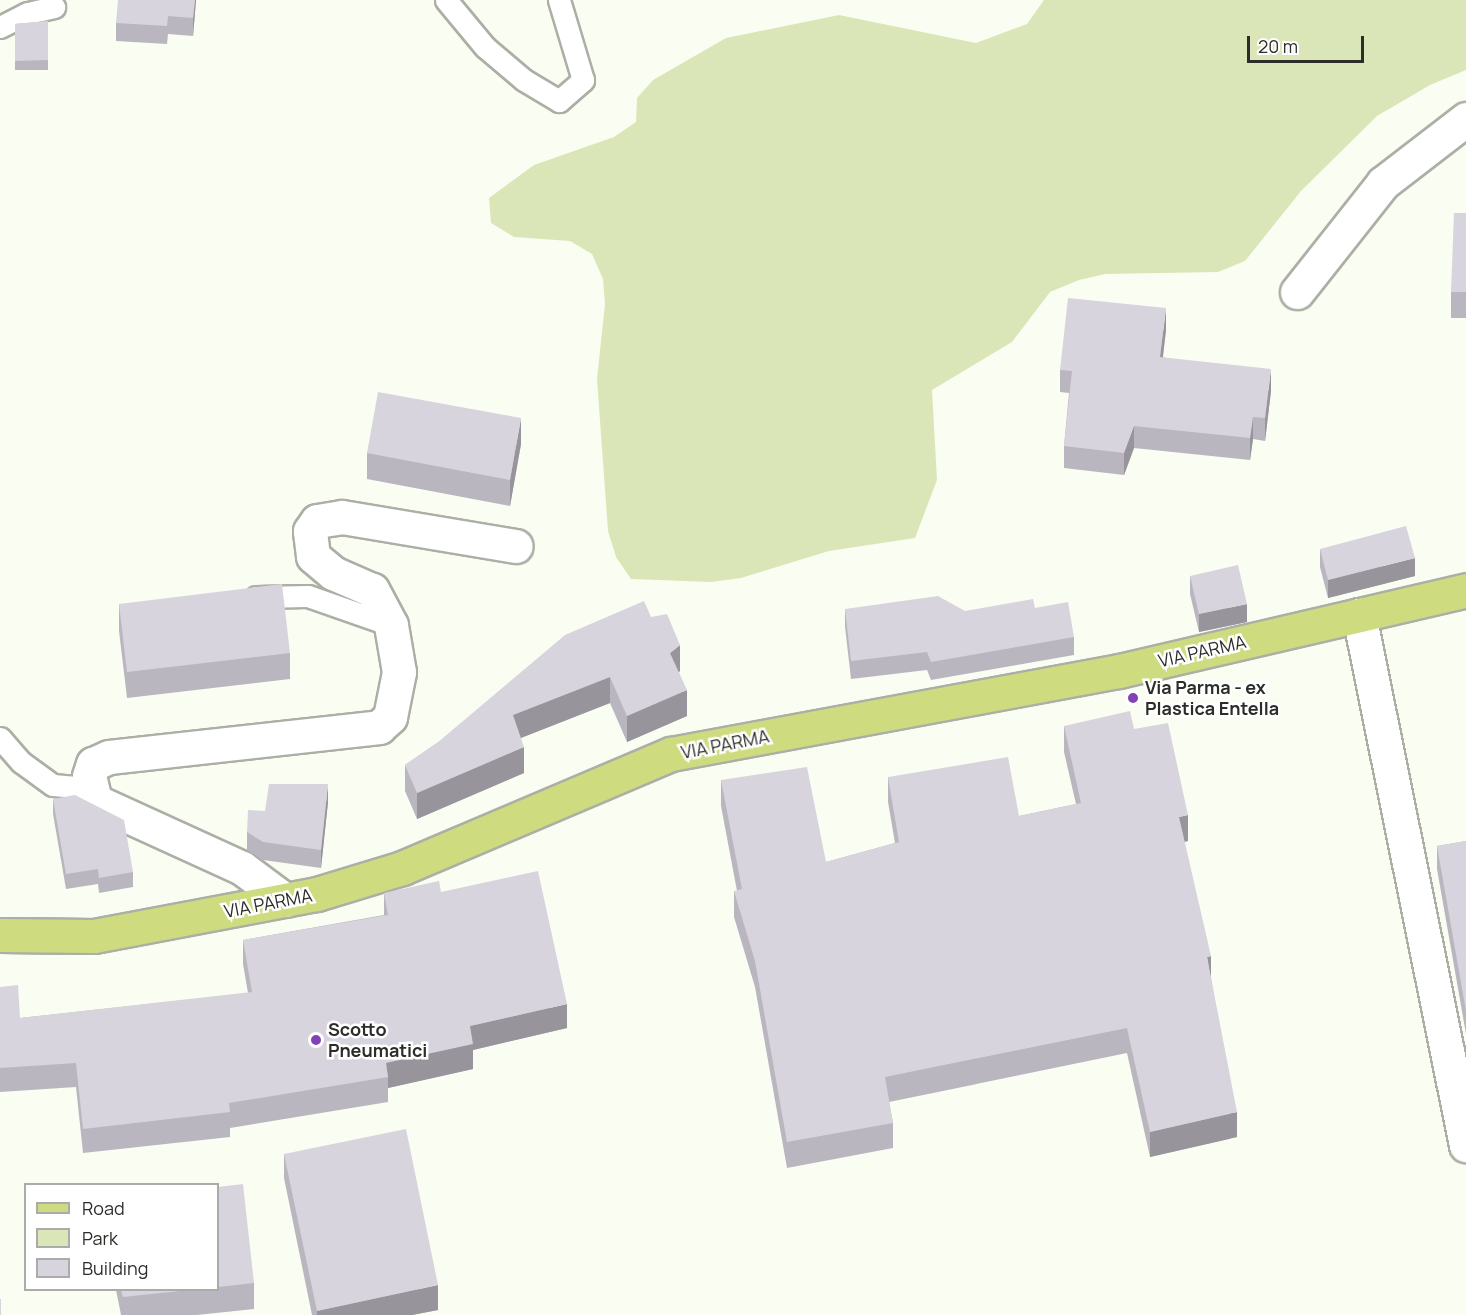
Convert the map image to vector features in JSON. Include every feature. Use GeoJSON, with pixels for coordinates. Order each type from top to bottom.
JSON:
{"type":"FeatureCollection","features":[{"type":"Feature","properties":{"kind":"main road","name":"VIA PARMA"},"geometry":{"type":"LineString","coordinates":[[0,935],[94,936],[285,900],[402,868],[671,754],[1119,671],[1466,590]]}},
{"type":"Feature","properties":{"kind":"street"},"geometry":{"type":"LineString","coordinates":[[1297,292],[1383,183],[1466,119]]}},
{"type":"Feature","properties":{"kind":"street"},"geometry":{"type":"LineString","coordinates":[[285,900],[242,868],[96,801],[89,776],[93,764],[108,757],[379,727],[390,717],[399,672],[391,625],[372,590],[333,573],[313,556],[310,531],[317,521],[329,517],[354,518],[516,546]]}},
{"type":"Feature","properties":{"kind":"street"},"geometry":{"type":"LineString","coordinates":[[1359,615],[1466,1145]]}},
{"type":"Feature","properties":{"kind":"lane"},"geometry":{"type":"LineString","coordinates":[[446,0],[485,47],[524,80],[560,101],[583,80],[559,0]]}},
{"type":"Feature","properties":{"kind":"lane"},"geometry":{"type":"LineString","coordinates":[[0,27],[28,13],[54,7]]}},
{"type":"Feature","properties":{"kind":"lane"},"geometry":{"type":"LineString","coordinates":[[234,600],[280,594],[308,596],[391,625]]}},
{"type":"Feature","properties":{"kind":"lane"},"geometry":{"type":"LineString","coordinates":[[0,738],[21,762],[53,785],[91,788]]}},
{"type":"Feature","properties":{"kind":"green space"},"geometry":{"type":"Polygon","coordinates":[[[1044,0],[1466,0],[1466,70],[1430,85],[1377,116],[1301,191],[1245,261],[1218,272],[1105,274],[1079,280],[1050,292],[1012,342],[932,390],[937,480],[915,538],[829,551],[741,578],[711,582],[631,579],[616,557],[608,531],[597,379],[605,304],[603,279],[592,254],[570,241],[514,237],[491,223],[489,198],[534,165],[614,137],[636,122],[637,98],[653,80],[726,38],[839,15],[976,43],[1027,24],[1044,0]]]}},
{"type":"Feature","properties":{"kind":"building"},"geometry":{"type":"Polygon","coordinates":[[[118,0],[195,0],[193,18],[168,16],[167,26],[116,23],[118,0]]]}},
{"type":"Feature","properties":{"kind":"building"},"geometry":{"type":"Polygon","coordinates":[[[48,21],[48,60],[15,61],[15,24],[48,21]]]}},
{"type":"Feature","properties":{"kind":"building"},"geometry":{"type":"Polygon","coordinates":[[[1454,213],[1466,213],[1466,292],[1451,292],[1454,213]]]}},
{"type":"Feature","properties":{"kind":"building"},"geometry":{"type":"Polygon","coordinates":[[[1068,298],[1166,308],[1160,357],[1271,369],[1265,418],[1253,417],[1250,438],[1134,426],[1124,453],[1064,446],[1072,371],[1060,370],[1068,298]]]}},
{"type":"Feature","properties":{"kind":"building"},"geometry":{"type":"Polygon","coordinates":[[[378,392],[521,418],[510,480],[367,453],[378,392]]]}},
{"type":"Feature","properties":{"kind":"building"},"geometry":{"type":"Polygon","coordinates":[[[1406,526],[1415,558],[1328,580],[1320,549],[1406,526]]]}},
{"type":"Feature","properties":{"kind":"building"},"geometry":{"type":"Polygon","coordinates":[[[1238,565],[1247,604],[1199,614],[1190,576],[1238,565]]]}},
{"type":"Feature","properties":{"kind":"building"},"geometry":{"type":"Polygon","coordinates":[[[282,584],[290,653],[127,672],[119,604],[282,584]]]}},
{"type":"Feature","properties":{"kind":"building"},"geometry":{"type":"Polygon","coordinates":[[[938,596],[965,611],[1033,599],[1035,608],[1068,602],[1074,637],[931,662],[927,652],[851,661],[845,609],[938,596]]]}},
{"type":"Feature","properties":{"kind":"building"},"geometry":{"type":"Polygon","coordinates":[[[644,601],[651,617],[667,614],[680,645],[670,653],[687,690],[627,716],[610,677],[513,715],[524,747],[417,793],[405,765],[437,743],[565,635],[644,601]]]}},
{"type":"Feature","properties":{"kind":"building"},"geometry":{"type":"Polygon","coordinates":[[[1130,711],[1134,729],[1168,723],[1188,815],[1179,817],[1211,956],[1207,957],[1237,1112],[1150,1132],[1127,1028],[885,1077],[893,1123],[787,1142],[755,961],[734,891],[742,889],[721,780],[807,767],[826,862],[899,842],[888,777],[1008,757],[1019,816],[1081,803],[1064,726],[1130,711]]]}},
{"type":"Feature","properties":{"kind":"building"},"geometry":{"type":"Polygon","coordinates":[[[269,784],[328,784],[321,850],[263,842],[247,832],[248,810],[265,811],[269,784]]]}},
{"type":"Feature","properties":{"kind":"building"},"geometry":{"type":"Polygon","coordinates":[[[75,795],[124,820],[133,872],[99,878],[98,869],[66,874],[53,799],[75,795]]]}},
{"type":"Feature","properties":{"kind":"building"},"geometry":{"type":"Polygon","coordinates":[[[1466,841],[1466,1011],[1437,846],[1466,841]]]}},
{"type":"Feature","properties":{"kind":"building"},"geometry":{"type":"Polygon","coordinates":[[[538,871],[567,1004],[470,1026],[473,1044],[386,1063],[388,1077],[229,1103],[230,1112],[83,1129],[76,1063],[0,1068],[0,987],[18,985],[20,1018],[252,992],[243,940],[388,915],[384,893],[439,881],[441,892],[538,871]]]}},
{"type":"Feature","properties":{"kind":"building"},"geometry":{"type":"Polygon","coordinates":[[[406,1129],[438,1285],[317,1311],[284,1154],[406,1129]]]}},
{"type":"Feature","properties":{"kind":"building"},"geometry":{"type":"Polygon","coordinates":[[[243,1184],[254,1283],[219,1287],[219,1187],[243,1184]]]}},
{"type":"Feature","properties":{"kind":"building"},"geometry":{"type":"Polygon","coordinates":[[[121,1291],[180,1291],[123,1297],[121,1291]]]}},
{"type":"Feature","properties":{"kind":"place","name":"Via Parma - ex Plastica Entella"},"geometry":{"type":"Point","coordinates":[1133,698]}},
{"type":"Feature","properties":{"kind":"place","name":"Scotto Pneumatici"},"geometry":{"type":"Point","coordinates":[316,1040]}}]}
